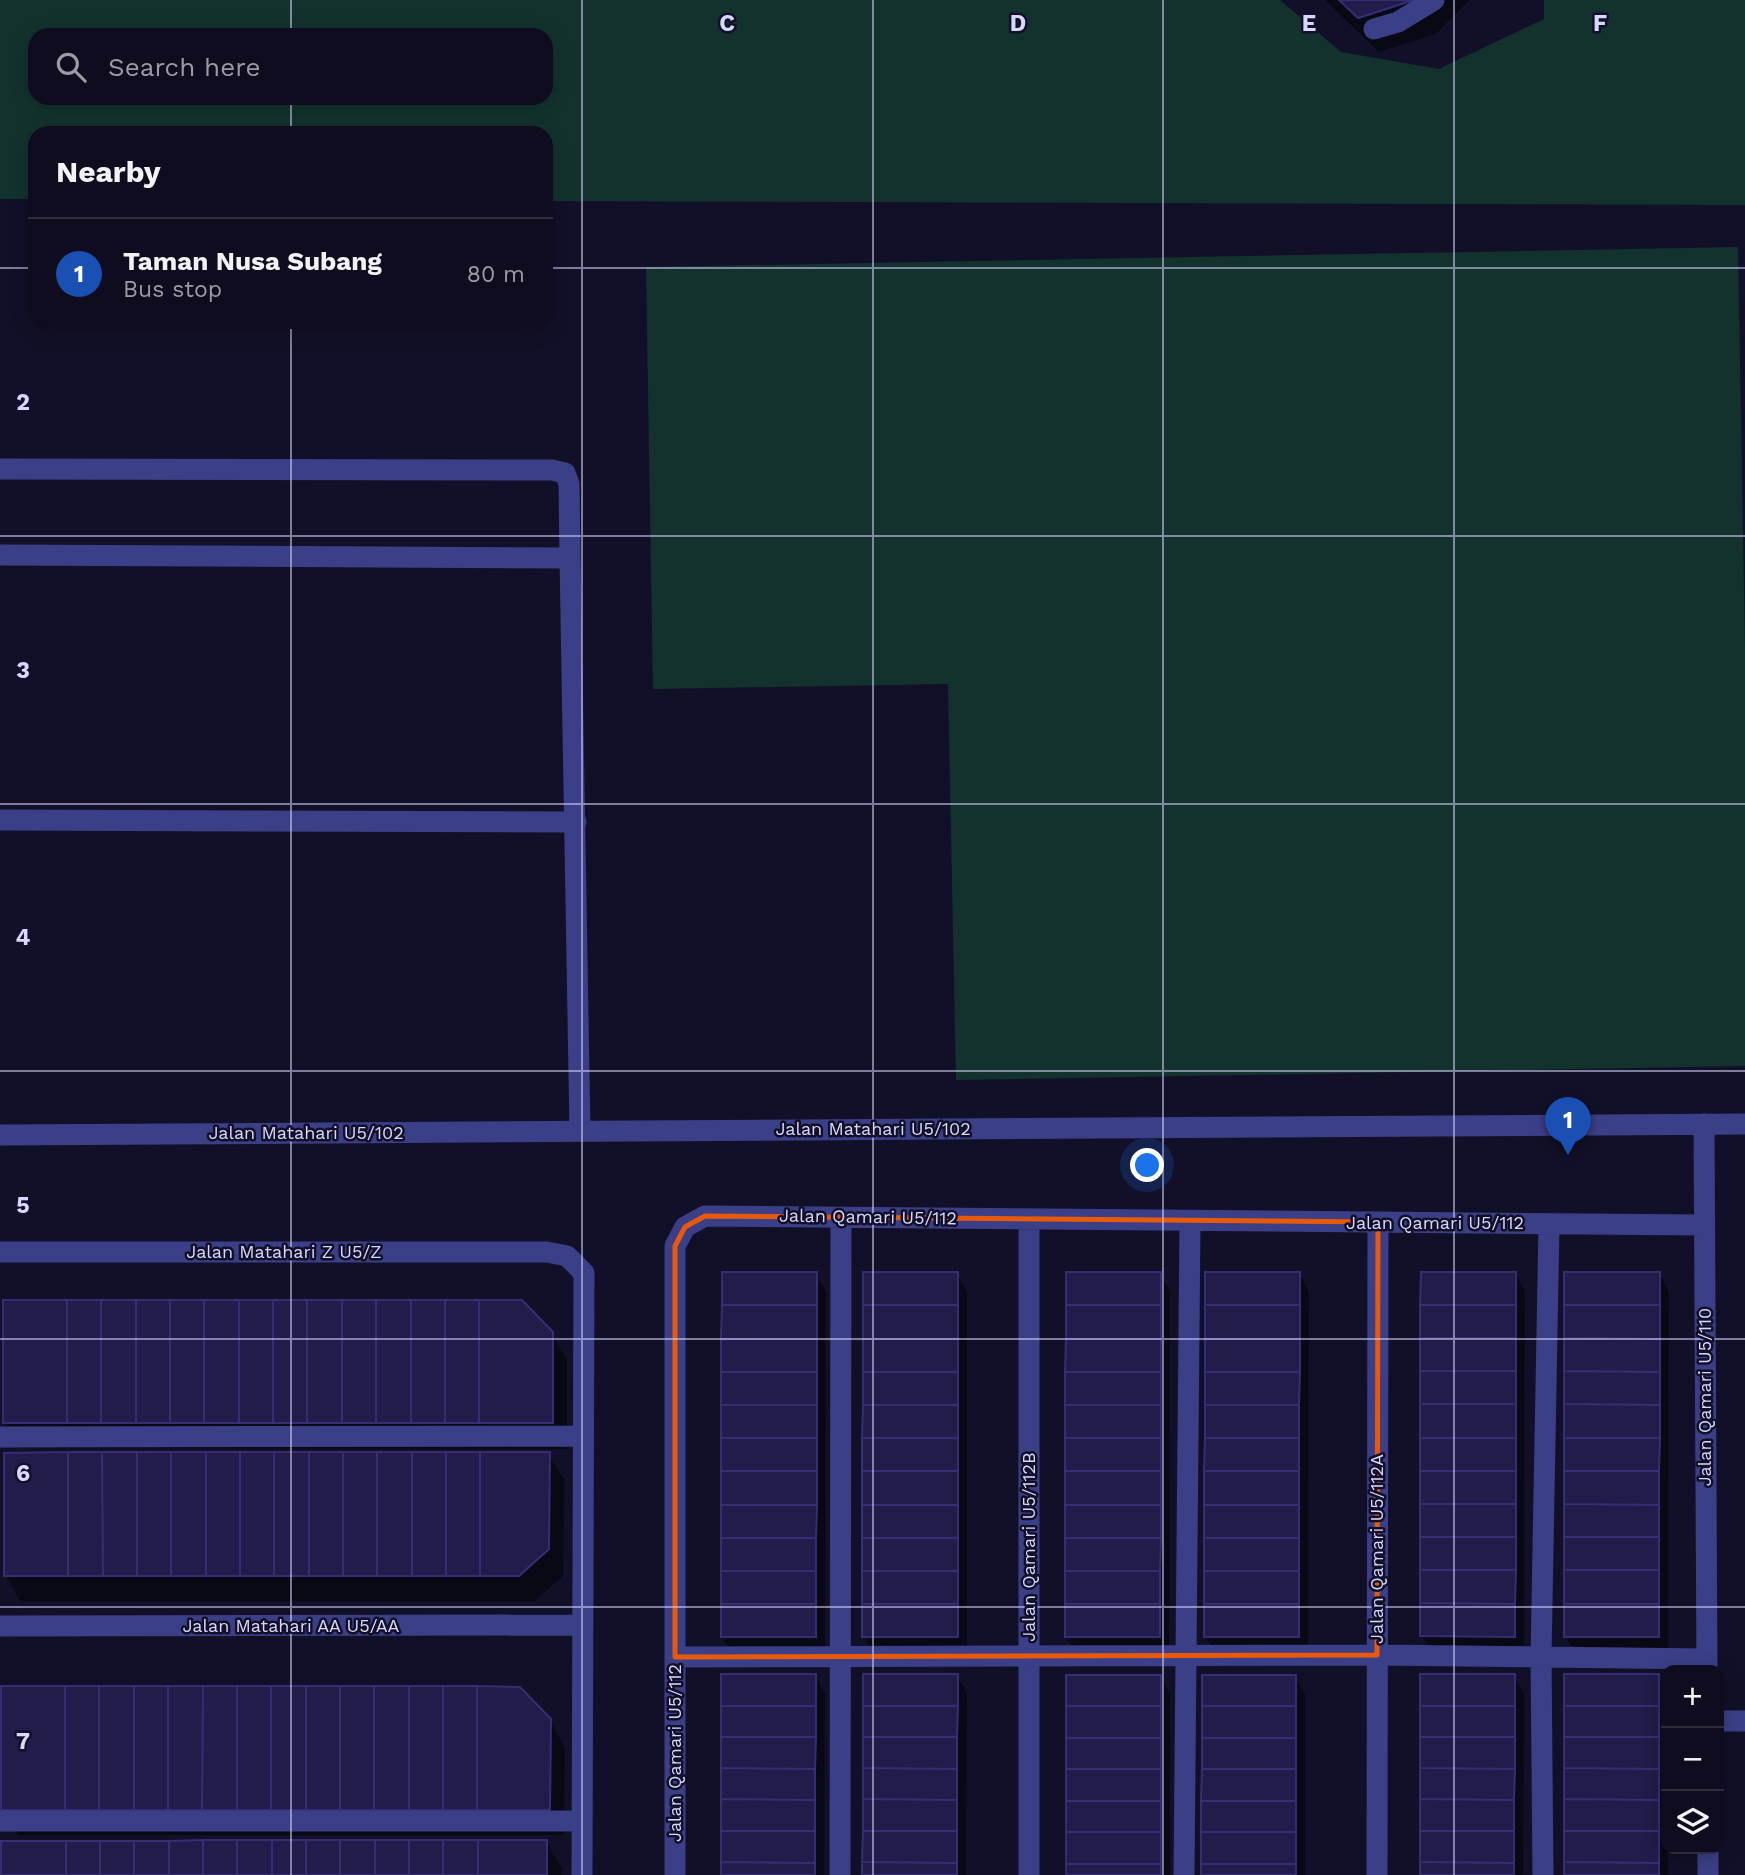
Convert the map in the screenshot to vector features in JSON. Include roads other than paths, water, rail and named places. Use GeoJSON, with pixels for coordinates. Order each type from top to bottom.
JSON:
{"type":"FeatureCollection","features":[{"type":"Feature","properties":{"kind":"street"},"geometry":{"type":"LineString","coordinates":[[1374,29],[1398,22],[1434,0]]}},
{"type":"Feature","properties":{"kind":"street"},"geometry":{"type":"LineString","coordinates":[[0,469],[552,470],[565,473],[569,484],[580,1131]]}},
{"type":"Feature","properties":{"kind":"street"},"geometry":{"type":"LineString","coordinates":[[0,555],[570,558]]}},
{"type":"Feature","properties":{"kind":"street"},"geometry":{"type":"LineString","coordinates":[[0,820],[576,822]]}},
{"type":"Feature","properties":{"kind":"street","name":"Jalan Matahari U5/102"},"geometry":{"type":"LineString","coordinates":[[0,1135],[1745,1124]]}},
{"type":"Feature","properties":{"kind":"street","name":"Jalan Qamari U5/110"},"geometry":{"type":"LineString","coordinates":[[1704,1125],[1707,1664]]}},
{"type":"Feature","properties":{"kind":"street","name":"Jalan Qamari U5/112"},"geometry":{"type":"LineString","coordinates":[[675,1875],[675,1246],[685,1227],[705,1216],[1704,1225]]}},
{"type":"Feature","properties":{"kind":"street"},"geometry":{"type":"LineString","coordinates":[[840,1875],[841,1217]]}},
{"type":"Feature","properties":{"kind":"street","name":"Jalan Qamari U5/112B"},"geometry":{"type":"LineString","coordinates":[[1029,1219],[1029,1875]]}},
{"type":"Feature","properties":{"kind":"street"},"geometry":{"type":"LineString","coordinates":[[1184,1875],[1190,1221]]}},
{"type":"Feature","properties":{"kind":"street","name":"Jalan Qamari U5/112A"},"geometry":{"type":"LineString","coordinates":[[1377,1875],[1378,1222]]}},
{"type":"Feature","properties":{"kind":"street"},"geometry":{"type":"LineString","coordinates":[[1543,1875],[1541,1657],[1549,1224]]}},
{"type":"Feature","properties":{"kind":"street","name":"Jalan Matahari Z U5/Z"},"geometry":{"type":"LineString","coordinates":[[0,1252],[547,1252],[567,1256],[584,1273],[583,1436]]}},
{"type":"Feature","properties":{"kind":"street"},"geometry":{"type":"LineString","coordinates":[[0,1437],[583,1436],[582,1875]]}},
{"type":"Feature","properties":{"kind":"street","name":"Jalan Matahari AA U5/AA"},"geometry":{"type":"LineString","coordinates":[[0,1626],[582,1625]]}},
{"type":"Feature","properties":{"kind":"street"},"geometry":{"type":"LineString","coordinates":[[675,1657],[1377,1655],[1541,1657],[1707,1664]]}},
{"type":"Feature","properties":{"kind":"street"},"geometry":{"type":"LineString","coordinates":[[1724,1721],[1745,1721]]}},
{"type":"Feature","properties":{"kind":"street"},"geometry":{"type":"LineString","coordinates":[[0,1821],[582,1821]]}},
{"type":"Feature","properties":{"kind":"street"},"geometry":{"type":"LineString","coordinates":[[1708,1854],[1708,1875]]}},
{"type":"Feature","properties":{"kind":"place","name":"Taman Nusa Subang"},"geometry":{"type":"Point","coordinates":[1568,1155]}}]}
